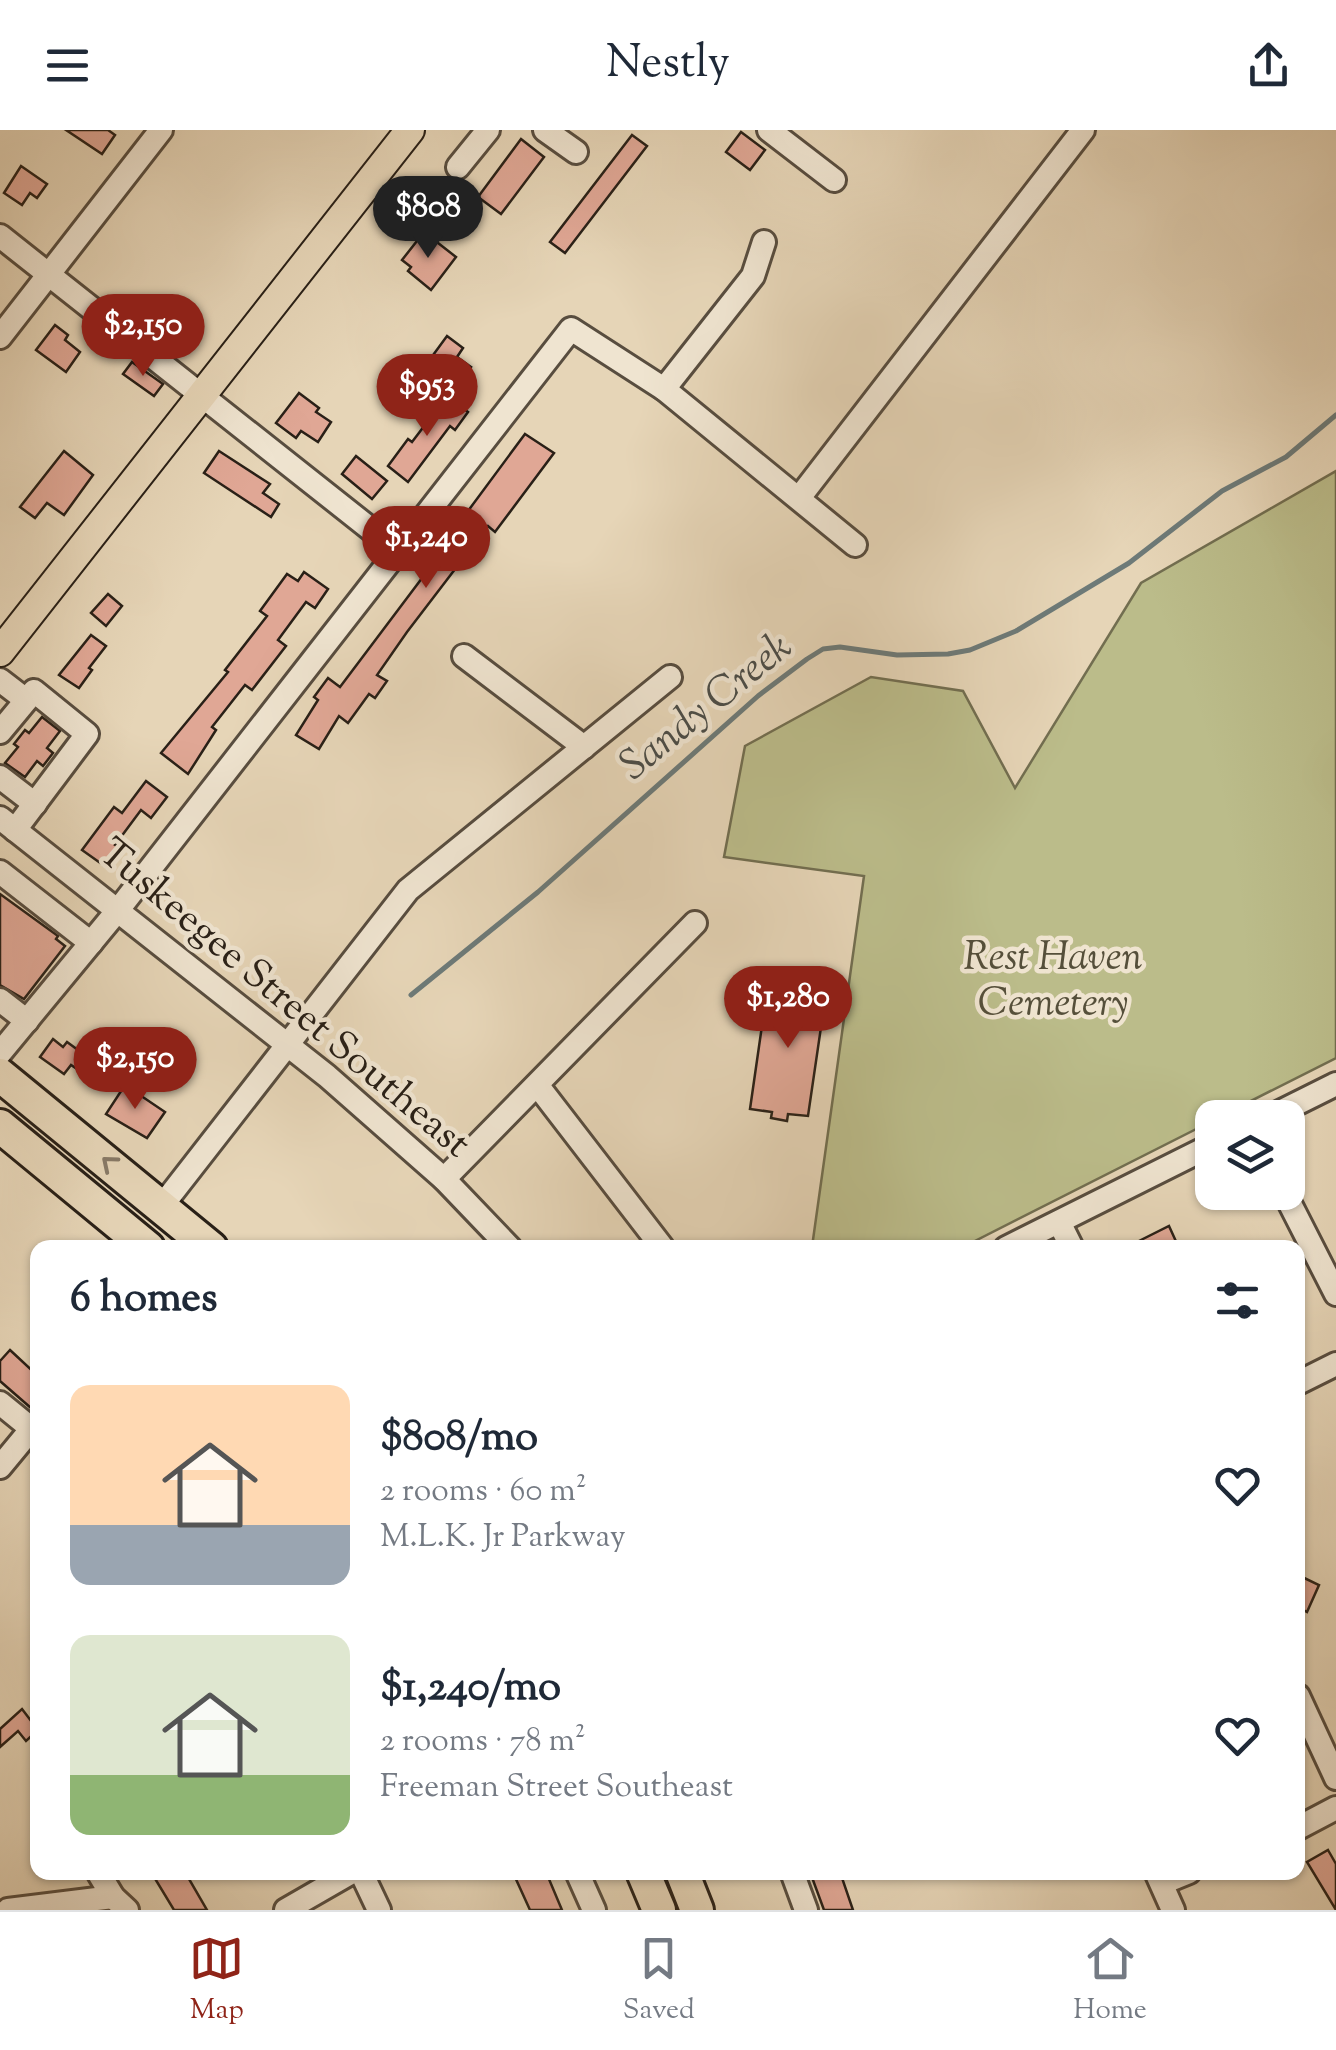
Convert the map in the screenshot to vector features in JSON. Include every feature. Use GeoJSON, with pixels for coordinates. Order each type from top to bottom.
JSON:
{"type":"FeatureCollection","features":[{"type":"Feature","properties":{"kind":"highway"},"geometry":{"type":"LineString","coordinates":[[0,1075],[201,1240]]}},
{"type":"Feature","properties":{"kind":"highway"},"geometry":{"type":"LineString","coordinates":[[0,1126],[138,1240]]}},
{"type":"Feature","properties":{"kind":"highway"},"geometry":{"type":"LineString","coordinates":[[647,1880],[659,1910]]}},
{"type":"Feature","properties":{"kind":"highway"},"geometry":{"type":"LineString","coordinates":[[685,1880],[697,1910]]}},
{"type":"Feature","properties":{"kind":"main road"},"geometry":{"type":"LineString","coordinates":[[0,652],[410,130]]}},
{"type":"Feature","properties":{"kind":"street"},"geometry":{"type":"LineString","coordinates":[[0,338],[161,130]]}},
{"type":"Feature","properties":{"kind":"street"},"geometry":{"type":"LineString","coordinates":[[458,167],[488,130]]}},
{"type":"Feature","properties":{"kind":"street"},"geometry":{"type":"LineString","coordinates":[[546,130],[576,152]]}},
{"type":"Feature","properties":{"kind":"street"},"geometry":{"type":"LineString","coordinates":[[769,130],[834,180]]}},
{"type":"Feature","properties":{"kind":"street"},"geometry":{"type":"LineString","coordinates":[[800,498],[1082,130]]}},
{"type":"Feature","properties":{"kind":"street"},"geometry":{"type":"LineString","coordinates":[[0,236],[397,550]]}},
{"type":"Feature","properties":{"kind":"street"},"geometry":{"type":"LineString","coordinates":[[664,389],[752,276],[764,242]]}},
{"type":"Feature","properties":{"kind":"street"},"geometry":{"type":"LineString","coordinates":[[0,1053],[118,910],[571,329],[664,389],[855,545]]}},
{"type":"Feature","properties":{"kind":"street"},"geometry":{"type":"LineString","coordinates":[[464,656],[584,747]]}},
{"type":"Feature","properties":{"kind":"street"},"geometry":{"type":"LineString","coordinates":[[160,1206],[408,890],[670,677]]}},
{"type":"Feature","properties":{"kind":"street"},"geometry":{"type":"LineString","coordinates":[[0,680],[26,700]]}},
{"type":"Feature","properties":{"kind":"street"},"geometry":{"type":"LineString","coordinates":[[0,732],[34,691],[87,734],[35,804],[8,824]]}},
{"type":"Feature","properties":{"kind":"street"},"geometry":{"type":"LineString","coordinates":[[0,777],[35,804]]}},
{"type":"Feature","properties":{"kind":"street","name":"Tuskeegee Street Southeast"},"geometry":{"type":"LineString","coordinates":[[8,824],[289,1045],[444,1179],[502,1240]]}},
{"type":"Feature","properties":{"kind":"street"},"geometry":{"type":"LineString","coordinates":[[0,872],[91,943]]}},
{"type":"Feature","properties":{"kind":"street"},"geometry":{"type":"LineString","coordinates":[[444,1179],[695,923]]}},
{"type":"Feature","properties":{"kind":"street"},"geometry":{"type":"LineString","coordinates":[[0,1000],[27,1021]]}},
{"type":"Feature","properties":{"kind":"street"},"geometry":{"type":"LineString","coordinates":[[1304,1100],[1336,1084]]}},
{"type":"Feature","properties":{"kind":"street"},"geometry":{"type":"LineString","coordinates":[[538,1086],[657,1240]]}},
{"type":"Feature","properties":{"kind":"street"},"geometry":{"type":"LineString","coordinates":[[1022,1240],[1195,1154]]}},
{"type":"Feature","properties":{"kind":"street"},"geometry":{"type":"LineString","coordinates":[[1293,1210],[1336,1294]]}},
{"type":"Feature","properties":{"kind":"street"},"geometry":{"type":"LineString","coordinates":[[1059,1222],[1068,1240]]}},
{"type":"Feature","properties":{"kind":"street"},"geometry":{"type":"LineString","coordinates":[[1305,1380],[1336,1364]]}},
{"type":"Feature","properties":{"kind":"street"},"geometry":{"type":"LineString","coordinates":[[0,1404],[30,1425]]}},
{"type":"Feature","properties":{"kind":"street"},"geometry":{"type":"LineString","coordinates":[[0,1467],[30,1434]]}},
{"type":"Feature","properties":{"kind":"street"},"geometry":{"type":"LineString","coordinates":[[1305,1711],[1336,1778]]}},
{"type":"Feature","properties":{"kind":"street"},"geometry":{"type":"LineString","coordinates":[[1305,1824],[1336,1808]]}},
{"type":"Feature","properties":{"kind":"street"},"geometry":{"type":"LineString","coordinates":[[104,1880],[120,1904]]}},
{"type":"Feature","properties":{"kind":"street"},"geometry":{"type":"LineString","coordinates":[[286,1910],[338,1880]]}},
{"type":"Feature","properties":{"kind":"street"},"geometry":{"type":"LineString","coordinates":[[364,1880],[379,1910]]}},
{"type":"Feature","properties":{"kind":"street"},"geometry":{"type":"LineString","coordinates":[[581,1880],[594,1910]]}},
{"type":"Feature","properties":{"kind":"street"},"geometry":{"type":"LineString","coordinates":[[780,1910],[804,1906],[795,1880]]}},
{"type":"Feature","properties":{"kind":"street"},"geometry":{"type":"LineString","coordinates":[[1160,1880],[1173,1910]]}},
{"type":"Feature","properties":{"kind":"street"},"geometry":{"type":"LineString","coordinates":[[8,1910],[120,1904]]}},
{"type":"Feature","properties":{"kind":"green space","name":"Rest Haven Cemetery"},"geometry":{"type":"Polygon","coordinates":[[[1336,471],[1336,1058],[1253,1100],[1195,1100],[1195,1130],[977,1240],[813,1240],[864,876],[724,857],[745,746],[871,677],[963,691],[1015,788],[1141,583],[1336,471]]]}},
{"type":"Feature","properties":{"kind":"building"},"geometry":{"type":"Polygon","coordinates":[[[66,130],[108,130],[115,135],[102,154],[66,130]]]}},
{"type":"Feature","properties":{"kind":"building"},"geometry":{"type":"Polygon","coordinates":[[[741,132],[765,150],[750,170],[726,152],[741,132]]]}},
{"type":"Feature","properties":{"kind":"building"},"geometry":{"type":"Polygon","coordinates":[[[632,135],[647,146],[565,253],[550,242],[632,135]]]}},
{"type":"Feature","properties":{"kind":"building"},"geometry":{"type":"Polygon","coordinates":[[[521,139],[544,157],[501,214],[478,197],[521,139]]]}},
{"type":"Feature","properties":{"kind":"building"},"geometry":{"type":"Polygon","coordinates":[[[21,166],[47,184],[37,198],[30,193],[22,205],[4,193],[21,166]]]}},
{"type":"Feature","properties":{"kind":"building"},"geometry":{"type":"Polygon","coordinates":[[[424,232],[456,257],[431,290],[408,271],[411,267],[402,260],[424,232]]]}},
{"type":"Feature","properties":{"kind":"building"},"geometry":{"type":"Polygon","coordinates":[[[166,313],[179,322],[175,328],[188,337],[176,356],[150,336],[166,313]]]}},
{"type":"Feature","properties":{"kind":"building"},"geometry":{"type":"Polygon","coordinates":[[[55,325],[80,352],[66,372],[36,350],[55,325]]]}},
{"type":"Feature","properties":{"kind":"building"},"geometry":{"type":"Polygon","coordinates":[[[447,336],[463,348],[457,357],[471,367],[458,384],[428,362],[447,336]]]}},
{"type":"Feature","properties":{"kind":"building"},"geometry":{"type":"Polygon","coordinates":[[[132,362],[163,384],[154,396],[123,374],[132,362]]]}},
{"type":"Feature","properties":{"kind":"building"},"geometry":{"type":"Polygon","coordinates":[[[299,393],[331,422],[318,442],[301,431],[296,438],[276,423],[299,393]]]}},
{"type":"Feature","properties":{"kind":"building"},"geometry":{"type":"Polygon","coordinates":[[[447,396],[468,412],[455,430],[450,426],[408,482],[388,466],[447,396]]]}},
{"type":"Feature","properties":{"kind":"building"},"geometry":{"type":"Polygon","coordinates":[[[525,434],[554,453],[495,532],[488,526],[407,632],[377,675],[387,681],[375,698],[369,694],[348,723],[339,716],[319,749],[296,735],[328,678],[340,687],[471,513],[468,511],[525,434]]]}},
{"type":"Feature","properties":{"kind":"building"},"geometry":{"type":"Polygon","coordinates":[[[64,451],[93,475],[64,515],[47,503],[35,518],[20,507],[64,451]]]}},
{"type":"Feature","properties":{"kind":"building"},"geometry":{"type":"Polygon","coordinates":[[[219,451],[270,484],[263,493],[279,504],[271,517],[204,473],[219,451]]]}},
{"type":"Feature","properties":{"kind":"building"},"geometry":{"type":"Polygon","coordinates":[[[356,456],[387,481],[372,499],[342,474],[356,456]]]}},
{"type":"Feature","properties":{"kind":"building"},"geometry":{"type":"Polygon","coordinates":[[[304,572],[328,589],[315,608],[306,602],[278,640],[286,646],[252,690],[245,685],[212,727],[216,730],[188,774],[161,753],[228,672],[225,670],[267,616],[260,611],[287,574],[298,581],[304,572]]]}},
{"type":"Feature","properties":{"kind":"building"},"geometry":{"type":"Polygon","coordinates":[[[108,594],[122,606],[106,626],[91,613],[108,594]]]}},
{"type":"Feature","properties":{"kind":"building"},"geometry":{"type":"Polygon","coordinates":[[[91,635],[106,646],[79,688],[59,675],[91,635]]]}},
{"type":"Feature","properties":{"kind":"building"},"geometry":{"type":"Polygon","coordinates":[[[42,717],[60,731],[47,748],[53,753],[43,766],[37,761],[25,777],[5,763],[25,730],[29,733],[42,717]]]}},
{"type":"Feature","properties":{"kind":"building"},"geometry":{"type":"Polygon","coordinates":[[[146,781],[167,797],[151,818],[141,810],[115,845],[120,848],[106,867],[82,850],[114,807],[122,813],[146,781]]]}},
{"type":"Feature","properties":{"kind":"building"},"geometry":{"type":"Polygon","coordinates":[[[0,894],[58,936],[56,939],[65,946],[24,999],[0,985],[0,894]]]}},
{"type":"Feature","properties":{"kind":"building"},"geometry":{"type":"Polygon","coordinates":[[[768,984],[826,993],[808,1116],[788,1114],[787,1121],[771,1118],[772,1112],[750,1109],[768,984]]]}},
{"type":"Feature","properties":{"kind":"building"},"geometry":{"type":"Polygon","coordinates":[[[53,1039],[63,1047],[67,1042],[89,1058],[80,1071],[71,1065],[64,1074],[40,1057],[53,1039]]]}},
{"type":"Feature","properties":{"kind":"building"},"geometry":{"type":"Polygon","coordinates":[[[125,1085],[165,1112],[147,1138],[106,1114],[125,1085]]]}},
{"type":"Feature","properties":{"kind":"building"},"geometry":{"type":"Polygon","coordinates":[[[1169,1226],[1175,1240],[1141,1240],[1169,1226]]]}},
{"type":"Feature","properties":{"kind":"building"},"geometry":{"type":"Polygon","coordinates":[[[10,1350],[30,1369],[30,1407],[0,1381],[0,1361],[10,1350]]]}},
{"type":"Feature","properties":{"kind":"building"},"geometry":{"type":"Polygon","coordinates":[[[1305,1578],[1319,1585],[1305,1611],[1305,1578]]]}},
{"type":"Feature","properties":{"kind":"building"},"geometry":{"type":"Polygon","coordinates":[[[22,1709],[30,1720],[30,1737],[26,1741],[18,1731],[0,1747],[0,1729],[22,1709]]]}},
{"type":"Feature","properties":{"kind":"building"},"geometry":{"type":"Polygon","coordinates":[[[1328,1850],[1336,1864],[1336,1910],[1307,1862],[1328,1850]]]}},
{"type":"Feature","properties":{"kind":"building"},"geometry":{"type":"Polygon","coordinates":[[[156,1880],[190,1880],[207,1910],[174,1910],[156,1880]]]}},
{"type":"Feature","properties":{"kind":"building"},"geometry":{"type":"Polygon","coordinates":[[[516,1880],[549,1880],[562,1910],[530,1910],[516,1880]]]}},
{"type":"Feature","properties":{"kind":"building"},"geometry":{"type":"Polygon","coordinates":[[[813,1880],[843,1880],[853,1910],[824,1910],[813,1880]]]}},
{"type":"Feature","properties":{"kind":"waterway","name":"Sandy Creek"},"geometry":{"type":"LineString","coordinates":[[411,995],[538,892],[758,696],[807,659],[823,649],[840,647],[897,655],[948,654],[970,650],[1016,631],[1129,563],[1222,491],[1286,457],[1336,415]]}}]}
